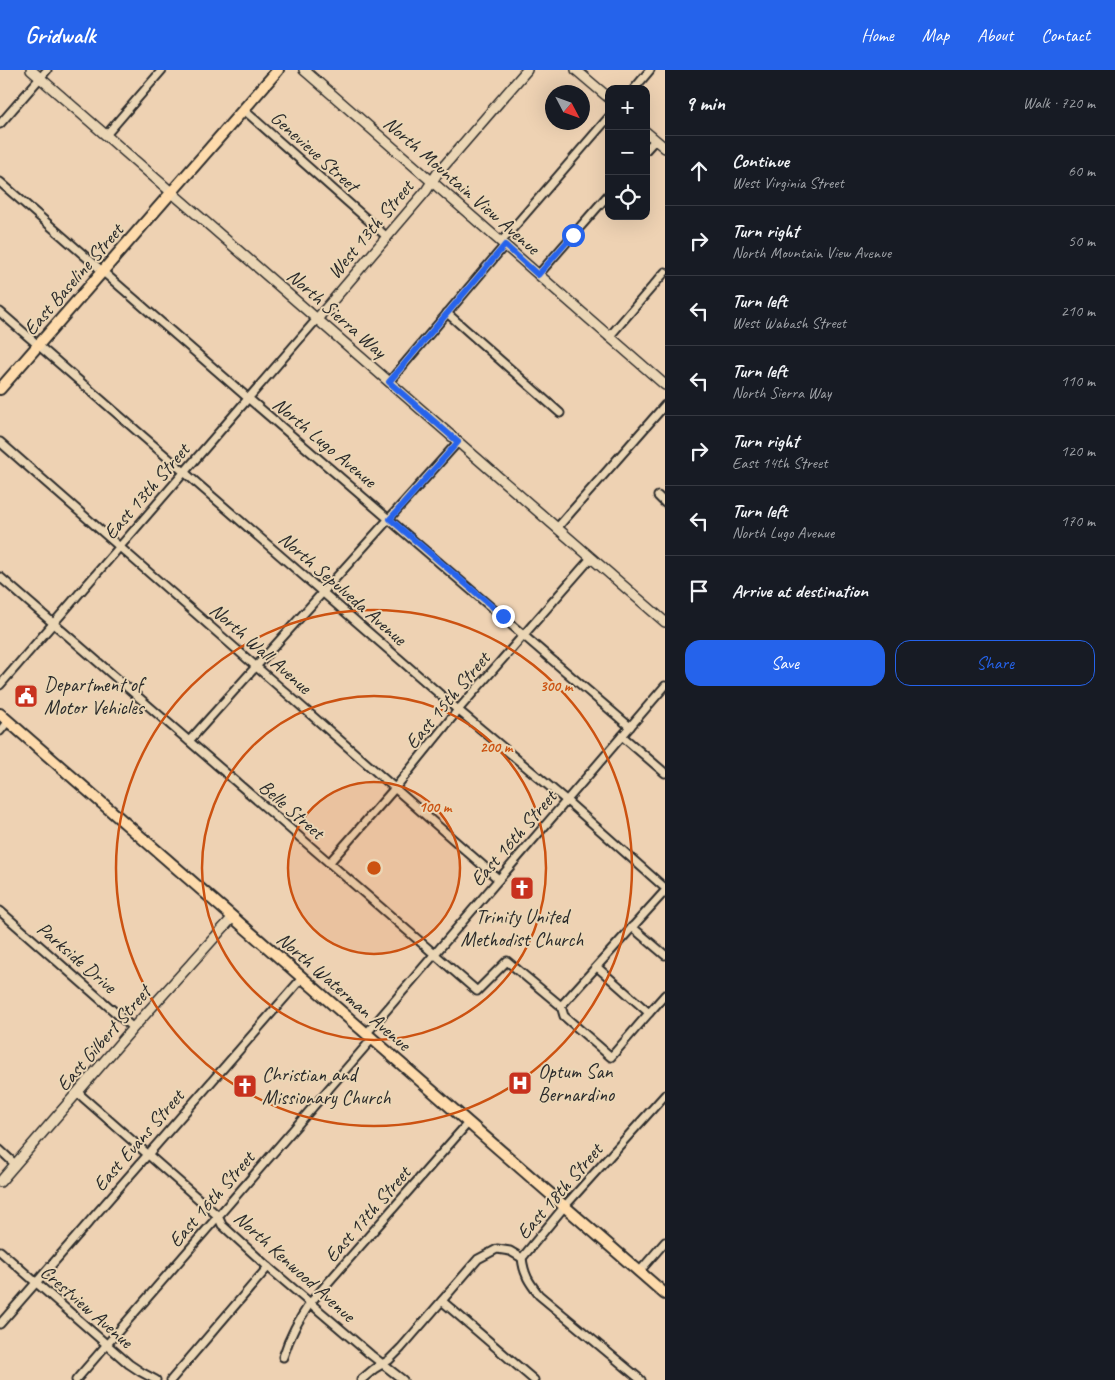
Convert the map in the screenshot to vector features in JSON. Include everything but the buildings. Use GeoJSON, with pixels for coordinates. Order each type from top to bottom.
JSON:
{"type":"FeatureCollection","features":[{"type":"Feature","properties":{"kind":"main road","name":"East Baseline Street"},"geometry":{"type":"LineString","coordinates":[[0,389],[278,70]]}},
{"type":"Feature","properties":{"kind":"main road","name":"North Waterman Avenue"},"geometry":{"type":"LineString","coordinates":[[0,714],[665,1294]]}},
{"type":"Feature","properties":{"kind":"street","name":"North Sierra Way"},"geometry":{"type":"LineString","coordinates":[[31,70],[665,622]]}},
{"type":"Feature","properties":{"kind":"street"},"geometry":{"type":"LineString","coordinates":[[0,124],[47,70]]}},
{"type":"Feature","properties":{"kind":"street"},"geometry":{"type":"LineString","coordinates":[[106,135],[162,70]]}},
{"type":"Feature","properties":{"kind":"street","name":"North Mountain View Avenue"},"geometry":{"type":"LineString","coordinates":[[304,70],[665,385]]}},
{"type":"Feature","properties":{"kind":"street","name":"West 13th Street"},"geometry":{"type":"LineString","coordinates":[[317,319],[426,191],[437,174],[527,70]]}},
{"type":"Feature","properties":{"kind":"street"},"geometry":{"type":"LineString","coordinates":[[576,70],[605,95]]}},
{"type":"Feature","properties":{"kind":"street"},"geometry":{"type":"LineString","coordinates":[[637,85],[650,70]]}},
{"type":"Feature","properties":{"kind":"street","name":"Genevieve Street"},"geometry":{"type":"LineString","coordinates":[[244,110],[387,237]]}},
{"type":"Feature","properties":{"kind":"street"},"geometry":{"type":"LineString","coordinates":[[389,382],[605,123]]}},
{"type":"Feature","properties":{"kind":"street"},"geometry":{"type":"LineString","coordinates":[[650,135],[665,148]]}},
{"type":"Feature","properties":{"kind":"street"},"geometry":{"type":"LineString","coordinates":[[650,146],[656,140]]}},
{"type":"Feature","properties":{"kind":"street","name":"North Lugo Avenue"},"geometry":{"type":"LineString","coordinates":[[0,182],[630,727]]}},
{"type":"Feature","properties":{"kind":"street"},"geometry":{"type":"LineString","coordinates":[[538,275],[605,199]]}},
{"type":"Feature","properties":{"kind":"street"},"geometry":{"type":"LineString","coordinates":[[609,336],[665,272]]}},
{"type":"Feature","properties":{"kind":"street","name":"North Sepulveda Avenue"},"geometry":{"type":"LineString","coordinates":[[0,312],[458,710],[567,801],[665,889]]}},
{"type":"Feature","properties":{"kind":"street"},"geometry":{"type":"LineString","coordinates":[[447,313],[560,413]]}},
{"type":"Feature","properties":{"kind":"street","name":"East 13th Street"},"geometry":{"type":"LineString","coordinates":[[0,685],[317,319]]}},
{"type":"Feature","properties":{"kind":"street"},"geometry":{"type":"LineString","coordinates":[[556,528],[665,405]]}},
{"type":"Feature","properties":{"kind":"street","name":"North Wall Avenue"},"geometry":{"type":"LineString","coordinates":[[0,442],[498,880]]}},
{"type":"Feature","properties":{"kind":"street"},"geometry":{"type":"LineString","coordinates":[[189,742],[458,442]]}},
{"type":"Feature","properties":{"kind":"street"},"geometry":{"type":"LineString","coordinates":[[658,496],[665,503]]}},
{"type":"Feature","properties":{"kind":"street","name":"East 15th Street"},"geometry":{"type":"LineString","coordinates":[[329,863],[395,788],[458,710],[591,558]]}},
{"type":"Feature","properties":{"kind":"street","name":"Belle Street"},"geometry":{"type":"LineString","coordinates":[[0,576],[477,991],[508,961],[561,1006]]}},
{"type":"Feature","properties":{"kind":"street","name":"East 16th Street"},"geometry":{"type":"LineString","coordinates":[[76,1380],[218,1216],[369,1037],[435,954],[665,686]]}},
{"type":"Feature","properties":{"kind":"street"},"geometry":{"type":"LineString","coordinates":[[0,731],[8,721]]}},
{"type":"Feature","properties":{"kind":"street"},"geometry":{"type":"LineString","coordinates":[[622,736],[665,774]]}},
{"type":"Feature","properties":{"kind":"street"},"geometry":{"type":"LineString","coordinates":[[665,889],[561,1006],[564,1016],[611,1057],[665,995]]}},
{"type":"Feature","properties":{"kind":"street","name":"Parkside Drive"},"geometry":{"type":"LineString","coordinates":[[0,911],[133,1028]]}},
{"type":"Feature","properties":{"kind":"street","name":"East Gilbert Street"},"geometry":{"type":"LineString","coordinates":[[0,1182],[78,1094],[133,1028],[233,917]]}},
{"type":"Feature","properties":{"kind":"street"},"geometry":{"type":"LineString","coordinates":[[632,927],[665,955]]}},
{"type":"Feature","properties":{"kind":"street"},"geometry":{"type":"LineString","coordinates":[[596,967],[649,1013]]}},
{"type":"Feature","properties":{"kind":"street","name":"East Evans Street"},"geometry":{"type":"LineString","coordinates":[[0,1324],[302,978]]}},
{"type":"Feature","properties":{"kind":"street","name":"North Kenwood Avenue"},"geometry":{"type":"LineString","coordinates":[[78,1094],[218,1216],[222,1226],[268,1267],[403,1380]]}},
{"type":"Feature","properties":{"kind":"street","name":"East 18th Street"},"geometry":{"type":"LineString","coordinates":[[361,1380],[401,1348],[478,1259],[497,1249],[510,1251],[522,1258],[564,1207],[665,1095]]}},
{"type":"Feature","properties":{"kind":"street","name":"East 17th Street"},"geometry":{"type":"LineString","coordinates":[[284,1357],[289,1338],[311,1302],[468,1123]]}},
{"type":"Feature","properties":{"kind":"street"},"geometry":{"type":"LineString","coordinates":[[0,1150],[16,1164]]}},
{"type":"Feature","properties":{"kind":"street"},"geometry":{"type":"LineString","coordinates":[[639,1272],[665,1242]]}},
{"type":"Feature","properties":{"kind":"street","name":"Crestview Avenue"},"geometry":{"type":"LineString","coordinates":[[0,1251],[129,1364],[156,1380]]}},
{"type":"Feature","properties":{"kind":"street"},"geometry":{"type":"LineString","coordinates":[[522,1258],[527,1280],[539,1295],[640,1380]]}},
{"type":"Feature","properties":{"kind":"street"},"geometry":{"type":"LineString","coordinates":[[171,1380],[268,1267]]}},
{"type":"Feature","properties":{"kind":"street"},"geometry":{"type":"LineString","coordinates":[[442,1302],[534,1380]]}},
{"type":"Feature","properties":{"kind":"place","name":"Department of Motor Vehicles"},"geometry":{"type":"Point","coordinates":[26,696]}},
{"type":"Feature","properties":{"kind":"place","name":"Trinity United Methodist Church"},"geometry":{"type":"Point","coordinates":[522,888]}},
{"type":"Feature","properties":{"kind":"place","name":"Optum San Bernardino"},"geometry":{"type":"Point","coordinates":[520,1083]}},
{"type":"Feature","properties":{"kind":"place","name":"Christian and Missionary Church"},"geometry":{"type":"Point","coordinates":[245,1086]}},
{"type":"Feature","properties":{"kind":"route"},"geometry":{"type":"LineString","coordinates":[[503,616],[390,519],[458,442],[389,382],[505,245],[538,275],[573,235]]}}]}
